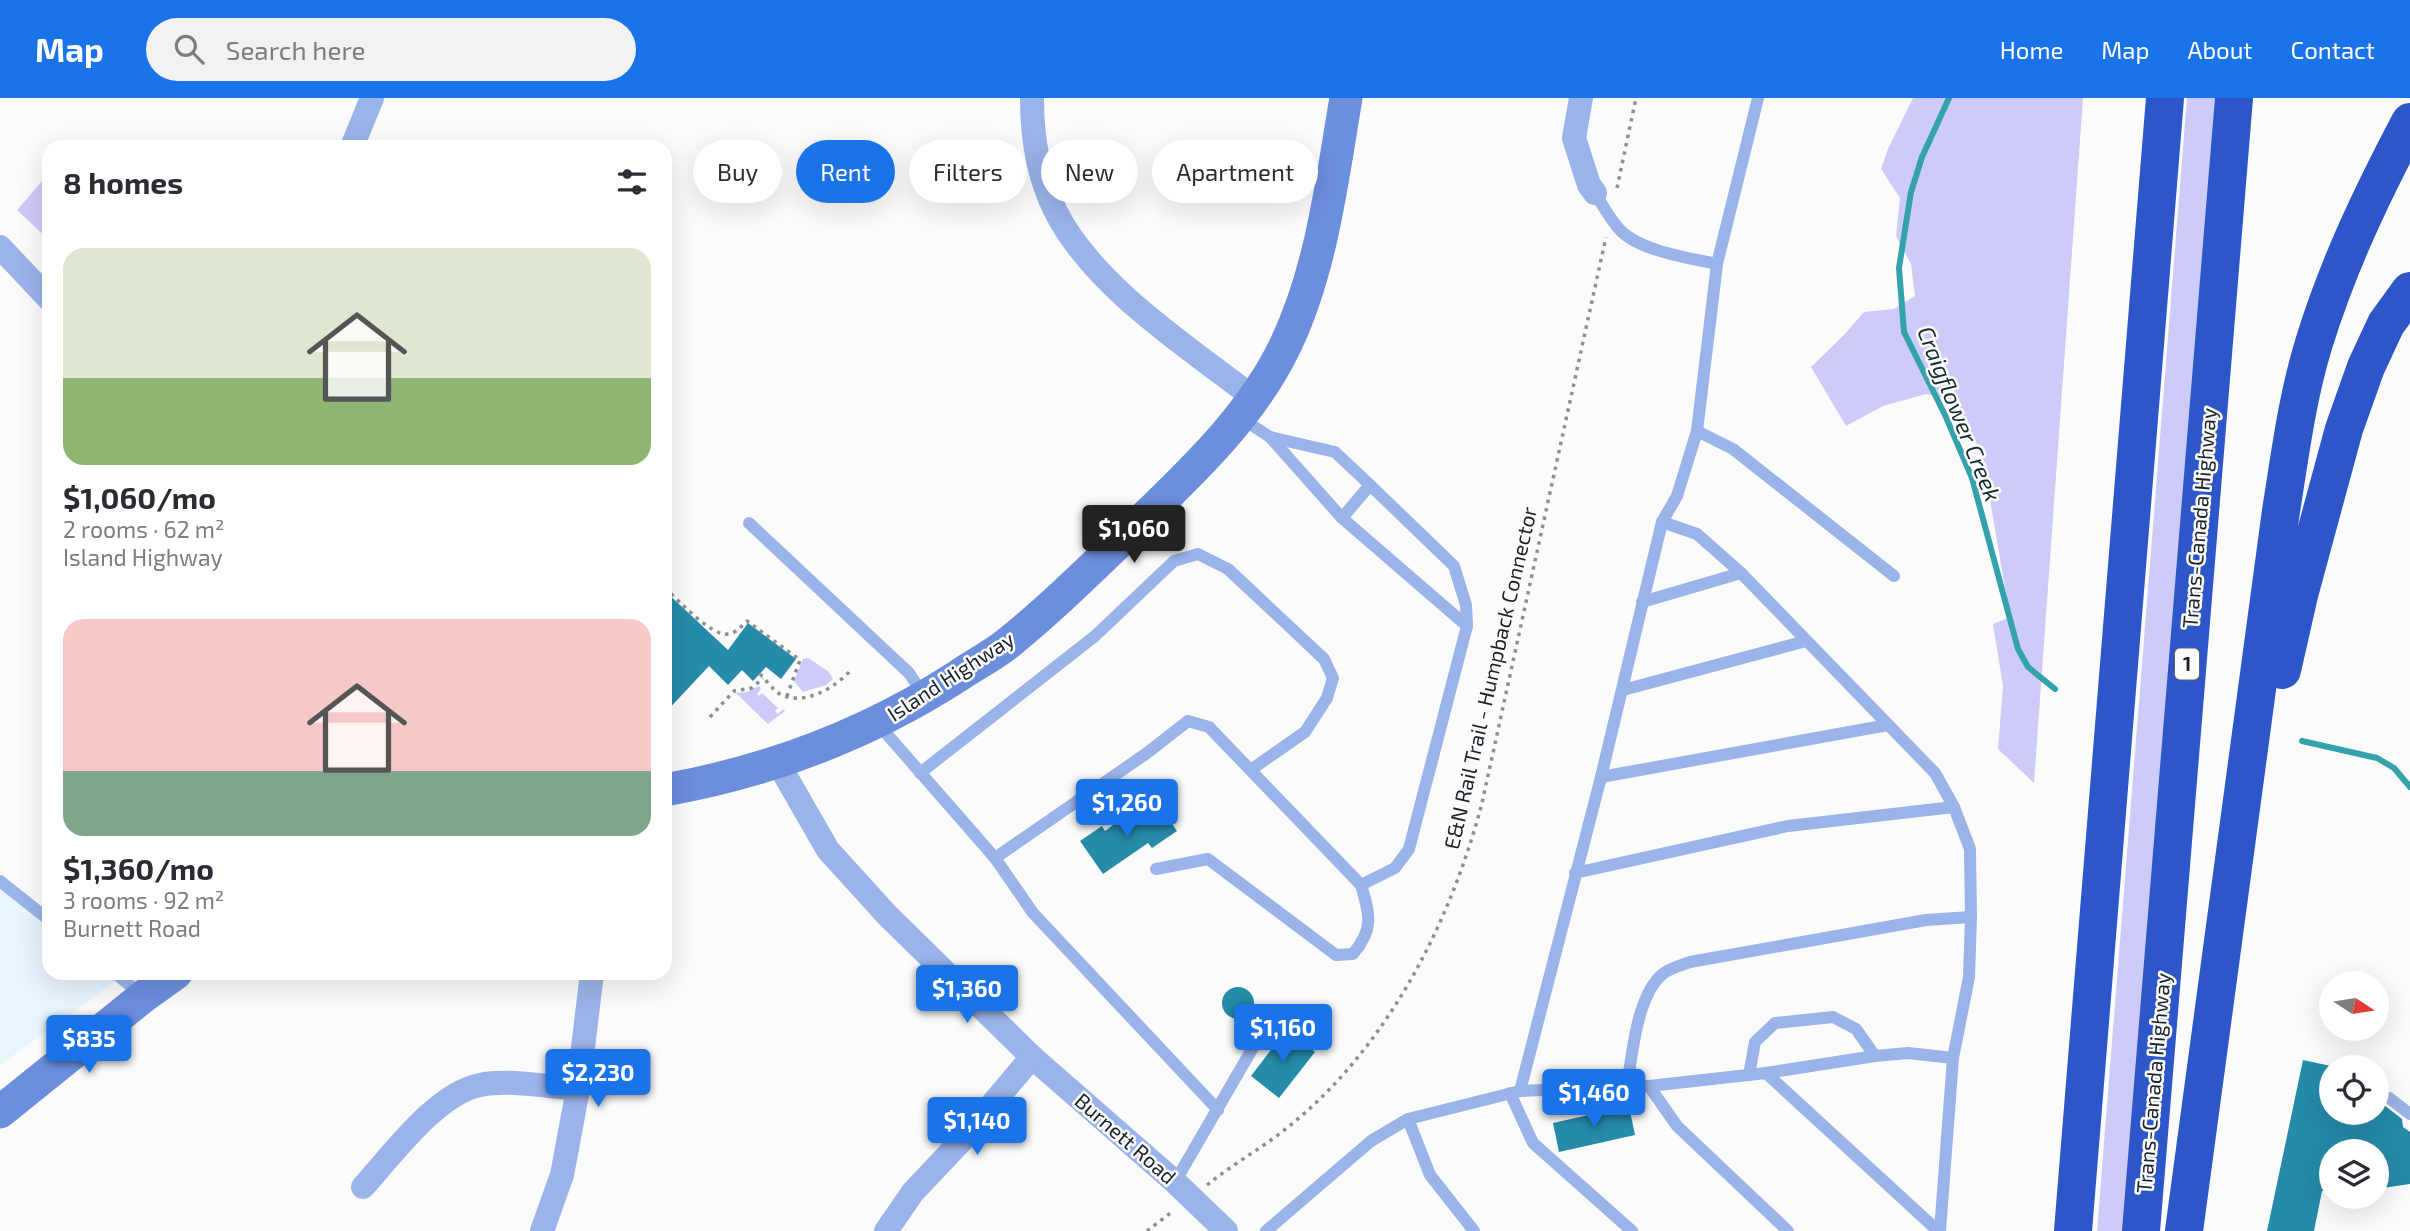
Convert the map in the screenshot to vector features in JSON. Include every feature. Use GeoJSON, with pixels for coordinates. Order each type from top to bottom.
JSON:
{"type":"FeatureCollection","features":[{"type":"Feature","properties":{"kind":"highway"},"geometry":{"type":"LineString","coordinates":[[2073,1231],[2165,98]]}},
{"type":"Feature","properties":{"kind":"highway","name":"Trans-Canada Highway"},"geometry":{"type":"LineString","coordinates":[[2141,1231],[2234,98]]}},
{"type":"Feature","properties":{"kind":"highway"},"geometry":{"type":"LineString","coordinates":[[2184,1231],[2295,421],[2314,345],[2339,270],[2368,201],[2410,122]]}},
{"type":"Feature","properties":{"kind":"highway"},"geometry":{"type":"LineString","coordinates":[[2229,901],[2299,595],[2344,429],[2366,367],[2386,324],[2410,291]]}},
{"type":"Feature","properties":{"kind":"main road","name":"Island Highway"},"geometry":{"type":"LineString","coordinates":[[672,789],[778,763],[878,723],[926,697],[1005,645],[1075,584],[1186,477],[1247,408],[1286,344],[1320,243],[1346,98]]}},
{"type":"Feature","properties":{"kind":"main road"},"geometry":{"type":"LineString","coordinates":[[8,1101],[166,980]]}},
{"type":"Feature","properties":{"kind":"street"},"geometry":{"type":"LineString","coordinates":[[355,140],[372,98]]}},
{"type":"Feature","properties":{"kind":"street"},"geometry":{"type":"LineString","coordinates":[[1032,98],[1032,128],[1041,174],[1056,212],[1072,239],[1102,275],[1247,408]]}},
{"type":"Feature","properties":{"kind":"street"},"geometry":{"type":"LineString","coordinates":[[1581,98],[1574,138],[1595,193]]}},
{"type":"Feature","properties":{"kind":"street"},"geometry":{"type":"LineString","coordinates":[[0,247],[42,292]]}},
{"type":"Feature","properties":{"kind":"street","name":"Burnett Road"},"geometry":{"type":"LineString","coordinates":[[778,763],[828,850],[887,915],[1032,1057],[1226,1231]]}},
{"type":"Feature","properties":{"kind":"street"},"geometry":{"type":"LineString","coordinates":[[542,1231],[562,1175],[578,1089],[591,980]]}},
{"type":"Feature","properties":{"kind":"street"},"geometry":{"type":"LineString","coordinates":[[886,1231],[913,1192],[962,1140],[1032,1057]]}},
{"type":"Feature","properties":{"kind":"street"},"geometry":{"type":"LineString","coordinates":[[363,1187],[440,1104],[461,1092],[482,1084],[498,1083],[578,1089]]}},
{"type":"Feature","properties":{"kind":"lane"},"geometry":{"type":"LineString","coordinates":[[1632,1231],[1534,1143],[1515,1092],[1601,777],[1662,522],[1677,496],[1697,431],[1717,264],[1758,98]]}},
{"type":"Feature","properties":{"kind":"lane"},"geometry":{"type":"LineString","coordinates":[[1595,193],[1622,233],[1656,250],[1717,264]]}},
{"type":"Feature","properties":{"kind":"lane"},"geometry":{"type":"LineString","coordinates":[[1247,408],[1342,517],[1467,625]]}},
{"type":"Feature","properties":{"kind":"lane"},"geometry":{"type":"LineString","coordinates":[[1697,431],[1733,449],[1894,576]]}},
{"type":"Feature","properties":{"kind":"lane"},"geometry":{"type":"LineString","coordinates":[[1270,437],[1335,452],[1454,566],[1466,605],[1467,625],[1409,849],[1395,868],[1361,885]]}},
{"type":"Feature","properties":{"kind":"lane"},"geometry":{"type":"LineString","coordinates":[[1342,517],[1370,485]]}},
{"type":"Feature","properties":{"kind":"lane"},"geometry":{"type":"LineString","coordinates":[[1662,522],[1697,534],[1741,573],[1935,773],[1954,807],[1970,849],[1969,977],[1953,1058],[1939,1231]]}},
{"type":"Feature","properties":{"kind":"lane"},"geometry":{"type":"LineString","coordinates":[[749,523],[909,673],[926,697]]}},
{"type":"Feature","properties":{"kind":"lane"},"geometry":{"type":"LineString","coordinates":[[920,773],[1095,636],[1174,561],[1198,554],[1228,569],[1324,659],[1333,678],[1327,698],[1305,732],[1252,769]]}},
{"type":"Feature","properties":{"kind":"lane"},"geometry":{"type":"LineString","coordinates":[[1642,602],[1741,573]]}},
{"type":"Feature","properties":{"kind":"lane"},"geometry":{"type":"LineString","coordinates":[[1623,690],[1806,641]]}},
{"type":"Feature","properties":{"kind":"lane"},"geometry":{"type":"LineString","coordinates":[[995,858],[1147,753],[1188,721],[1209,727],[1361,885],[1370,916],[1365,940],[1353,954],[1336,955],[1208,859],[1156,869]]}},
{"type":"Feature","properties":{"kind":"lane"},"geometry":{"type":"LineString","coordinates":[[878,723],[995,858],[1033,913],[1217,1110]]}},
{"type":"Feature","properties":{"kind":"lane"},"geometry":{"type":"LineString","coordinates":[[1601,777],[1888,725]]}},
{"type":"Feature","properties":{"kind":"lane"},"geometry":{"type":"LineString","coordinates":[[1575,873],[1788,826],[1954,807]]}},
{"type":"Feature","properties":{"kind":"lane"},"geometry":{"type":"LineString","coordinates":[[0,881],[42,914]]}},
{"type":"Feature","properties":{"kind":"lane"},"geometry":{"type":"LineString","coordinates":[[1627,1087],[1634,1040],[1648,994],[1664,973],[1690,962],[1926,920],[1971,917]]}},
{"type":"Feature","properties":{"kind":"lane"},"geometry":{"type":"LineString","coordinates":[[124,980],[144,996]]}},
{"type":"Feature","properties":{"kind":"lane"},"geometry":{"type":"LineString","coordinates":[[1749,1075],[1755,1042],[1775,1023],[1833,1017],[1856,1029],[1875,1056]]}},
{"type":"Feature","properties":{"kind":"lane"},"geometry":{"type":"LineString","coordinates":[[1183,1190],[1217,1110],[1262,1032]]}},
{"type":"Feature","properties":{"kind":"lane"},"geometry":{"type":"LineString","coordinates":[[1266,1231],[1371,1141],[1408,1119],[1515,1092],[1649,1086],[1766,1073],[1875,1056],[1908,1054],[1953,1058]]}},
{"type":"Feature","properties":{"kind":"lane"},"geometry":{"type":"LineString","coordinates":[[1766,1073],[1939,1231]]}},
{"type":"Feature","properties":{"kind":"lane"},"geometry":{"type":"LineString","coordinates":[[1649,1086],[1677,1126],[1788,1231]]}},
{"type":"Feature","properties":{"kind":"lane"},"geometry":{"type":"LineString","coordinates":[[2389,1098],[2410,1114]]}},
{"type":"Feature","properties":{"kind":"lane"},"geometry":{"type":"LineString","coordinates":[[1408,1119],[1430,1175],[1474,1231]]}},
{"type":"Feature","properties":{"kind":"path","name":"E&N Rail Trail - Humpback Connector"},"geometry":{"type":"LineString","coordinates":[[1147,1231],[1183,1190],[1225,1170],[1293,1123],[1344,1072],[1409,983],[1458,883],[1482,803],[1636,98]]}},
{"type":"Feature","properties":{"kind":"path"},"geometry":{"type":"LineString","coordinates":[[672,594],[718,633],[731,634],[747,621],[800,660],[787,696]]}},
{"type":"Feature","properties":{"kind":"path"},"geometry":{"type":"LineString","coordinates":[[773,640],[778,634]]}},
{"type":"Feature","properties":{"kind":"path"},"geometry":{"type":"LineString","coordinates":[[710,716],[734,691],[752,688],[762,676],[780,694],[804,698],[825,691],[851,670]]}},
{"type":"Feature","properties":{"kind":"shaded area"},"geometry":{"type":"Polygon","coordinates":[[[1913,98],[2083,98],[2034,783],[1998,749],[2003,686],[1993,624],[2010,617],[1982,453],[1955,401],[1926,394],[1883,406],[1846,426],[1811,367],[1864,312],[1894,309],[1915,296],[1911,264],[1896,236],[1900,198],[1881,169],[1913,98]]]}},
{"type":"Feature","properties":{"kind":"shaded area"},"geometry":{"type":"Polygon","coordinates":[[[2187,98],[2215,98],[2125,1231],[2097,1231],[2187,98]]]}},
{"type":"Feature","properties":{"kind":"shaded area"},"geometry":{"type":"Polygon","coordinates":[[[42,181],[42,233],[17,210],[42,181]]]}},
{"type":"Feature","properties":{"kind":"shaded area"},"geometry":{"type":"Polygon","coordinates":[[[808,658],[828,671],[833,679],[826,685],[803,692],[794,681],[803,659],[808,658]]]}},
{"type":"Feature","properties":{"kind":"shaded area"},"geometry":{"type":"Polygon","coordinates":[[[759,686],[759,696],[762,693],[778,708],[775,711],[778,714],[783,709],[785,711],[768,724],[736,693],[747,692],[759,686]]]}},
{"type":"Feature","properties":{"kind":"shaded area"},"geometry":{"type":"Polygon","coordinates":[[[0,875],[42,911],[42,980],[117,980],[0,1065],[0,875]]]}},
{"type":"Feature","properties":{"kind":"building"},"geometry":{"type":"Polygon","coordinates":[[[672,598],[728,650],[748,623],[796,659],[781,679],[766,667],[753,681],[742,670],[728,685],[709,666],[672,706],[672,598]]]}},
{"type":"Feature","properties":{"kind":"building"},"geometry":{"type":"Polygon","coordinates":[[[1159,805],[1177,831],[1152,848],[1148,843],[1103,874],[1080,841],[1102,826],[1105,831],[1120,820],[1126,828],[1159,805]]]}},
{"type":"Feature","properties":{"kind":"building"},"geometry":{"type":"Polygon","coordinates":[[[1238,987],[1249,992],[1254,1003],[1249,1014],[1238,1019],[1227,1014],[1222,1003],[1227,992],[1238,987]]]}},
{"type":"Feature","properties":{"kind":"building"},"geometry":{"type":"Polygon","coordinates":[[[1286,1030],[1315,1052],[1279,1098],[1251,1076],[1286,1030]]]}},
{"type":"Feature","properties":{"kind":"building"},"geometry":{"type":"Polygon","coordinates":[[[2303,1060],[2319,1063],[2319,1125],[2389,1125],[2389,1109],[2402,1119],[2403,1127],[2410,1132],[2410,1184],[2389,1187],[2389,1139],[2319,1139],[2319,1206],[2314,1231],[2267,1231],[2303,1060]]]}},
{"type":"Feature","properties":{"kind":"building"},"geometry":{"type":"Polygon","coordinates":[[[1629,1106],[1635,1135],[1559,1152],[1553,1123],[1629,1106]]]}},
{"type":"Feature","properties":{"kind":"waterway","name":"Craigflower Creek"},"geometry":{"type":"LineString","coordinates":[[1949,98],[1922,157],[1911,192],[1899,268],[1904,332],[1946,417],[1972,478],[2018,649],[2028,667],[2055,689]]}},
{"type":"Feature","properties":{"kind":"waterway","name":"Craigflower Creek"},"geometry":{"type":"LineString","coordinates":[[2302,741],[2377,758],[2394,768],[2410,787]]}}]}
